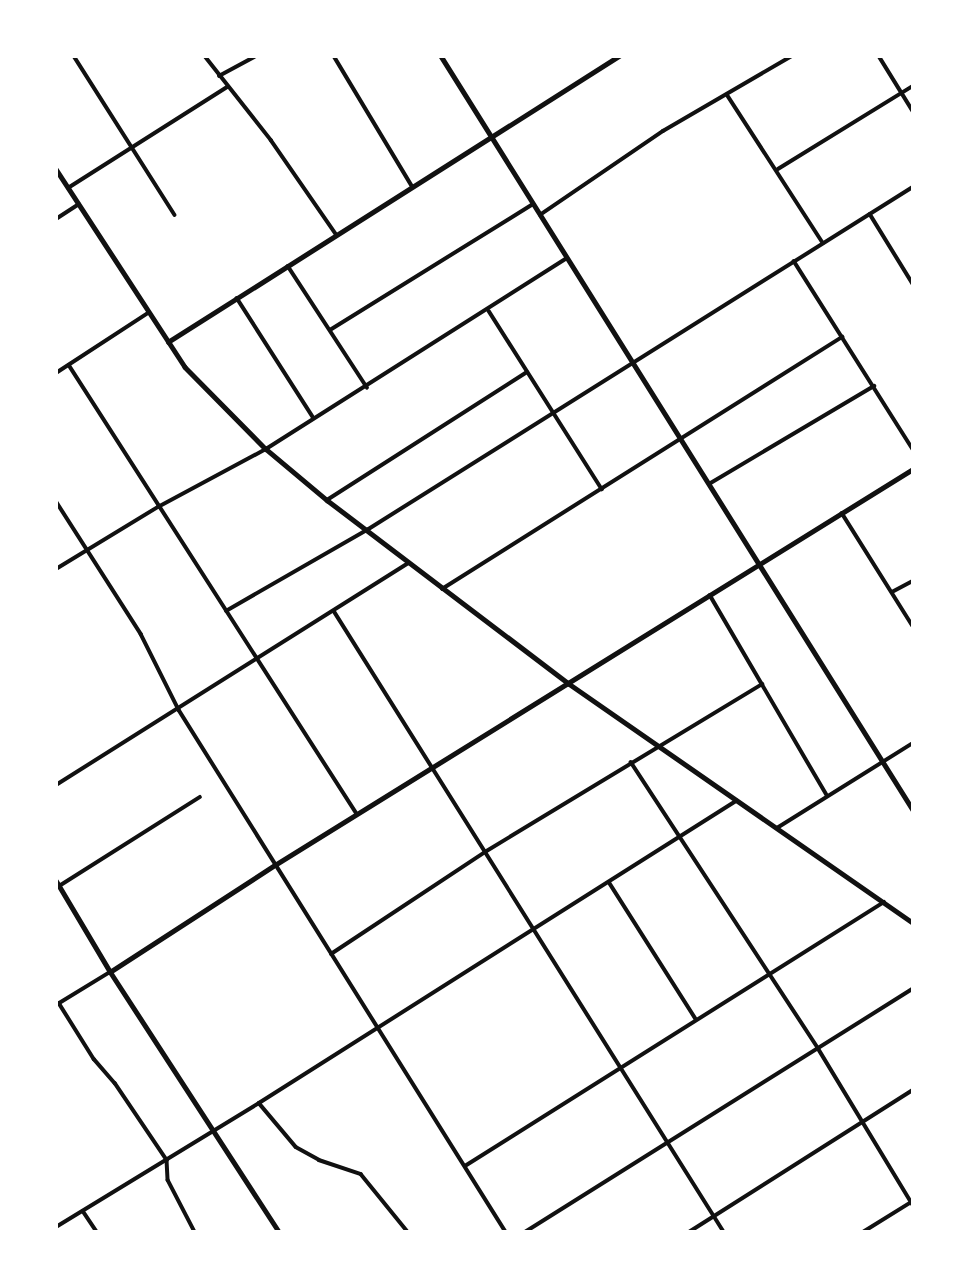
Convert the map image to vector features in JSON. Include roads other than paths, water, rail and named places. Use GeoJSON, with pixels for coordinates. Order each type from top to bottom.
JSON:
{"type":"FeatureCollection","features":[{"type":"Feature","properties":{"kind":"main road"},"geometry":{"type":"LineString","coordinates":[[57,885],[110,972],[215,1129],[279,1232]]}},
{"type":"Feature","properties":{"kind":"street"},"geometry":{"type":"LineString","coordinates":[[74,56],[175,215]]}},
{"type":"Feature","properties":{"kind":"street"},"geometry":{"type":"LineString","coordinates":[[205,56],[271,140],[337,234]]}},
{"type":"Feature","properties":{"kind":"street"},"geometry":{"type":"LineString","coordinates":[[219,76],[256,56]]}},
{"type":"Feature","properties":{"kind":"street"},"geometry":{"type":"LineString","coordinates":[[334,56],[412,186]]}},
{"type":"Feature","properties":{"kind":"street"},"geometry":{"type":"LineString","coordinates":[[442,56],[913,810]]}},
{"type":"Feature","properties":{"kind":"street"},"geometry":{"type":"LineString","coordinates":[[167,342],[619,56]]}},
{"type":"Feature","properties":{"kind":"street"},"geometry":{"type":"LineString","coordinates":[[540,215],[663,131],[728,96],[792,56]]}},
{"type":"Feature","properties":{"kind":"street"},"geometry":{"type":"LineString","coordinates":[[879,56],[913,111]]}},
{"type":"Feature","properties":{"kind":"street"},"geometry":{"type":"LineString","coordinates":[[778,169],[913,86]]}},
{"type":"Feature","properties":{"kind":"street"},"geometry":{"type":"LineString","coordinates":[[68,188],[228,87]]}},
{"type":"Feature","properties":{"kind":"street"},"geometry":{"type":"LineString","coordinates":[[728,96],[778,169],[823,243]]}},
{"type":"Feature","properties":{"kind":"street"},"geometry":{"type":"LineString","coordinates":[[56,169],[167,342],[198,382],[266,449],[408,563],[568,683],[913,923]]}},
{"type":"Feature","properties":{"kind":"street"},"geometry":{"type":"LineString","coordinates":[[226,611],[367,530],[913,187]]}},
{"type":"Feature","properties":{"kind":"street"},"geometry":{"type":"LineString","coordinates":[[330,330],[533,204]]}},
{"type":"Feature","properties":{"kind":"street"},"geometry":{"type":"LineString","coordinates":[[56,219],[79,205]]}},
{"type":"Feature","properties":{"kind":"street"},"geometry":{"type":"LineString","coordinates":[[870,214],[913,284]]}},
{"type":"Feature","properties":{"kind":"street"},"geometry":{"type":"LineString","coordinates":[[56,569],[158,507],[266,449],[313,417],[367,387],[489,311],[567,258]]}},
{"type":"Feature","properties":{"kind":"street"},"geometry":{"type":"LineString","coordinates":[[794,261],[913,449]]}},
{"type":"Feature","properties":{"kind":"street"},"geometry":{"type":"LineString","coordinates":[[288,265],[367,387]]}},
{"type":"Feature","properties":{"kind":"street"},"geometry":{"type":"LineString","coordinates":[[237,298],[313,417]]}},
{"type":"Feature","properties":{"kind":"street"},"geometry":{"type":"LineString","coordinates":[[489,311],[602,489]]}},
{"type":"Feature","properties":{"kind":"street"},"geometry":{"type":"LineString","coordinates":[[56,373],[148,313]]}},
{"type":"Feature","properties":{"kind":"street"},"geometry":{"type":"LineString","coordinates":[[442,589],[842,337]]}},
{"type":"Feature","properties":{"kind":"street"},"geometry":{"type":"LineString","coordinates":[[69,365],[357,814]]}},
{"type":"Feature","properties":{"kind":"street"},"geometry":{"type":"LineString","coordinates":[[327,500],[527,372]]}},
{"type":"Feature","properties":{"kind":"street"},"geometry":{"type":"LineString","coordinates":[[709,484],[874,386]]}},
{"type":"Feature","properties":{"kind":"street"},"geometry":{"type":"LineString","coordinates":[[195,1232],[168,1180],[167,1160],[57,1004],[275,865],[913,469]]}},
{"type":"Feature","properties":{"kind":"street"},"geometry":{"type":"LineString","coordinates":[[56,501],[141,634],[179,710],[506,1232]]}},
{"type":"Feature","properties":{"kind":"street"},"geometry":{"type":"LineString","coordinates":[[842,513],[913,626]]}},
{"type":"Feature","properties":{"kind":"street"},"geometry":{"type":"LineString","coordinates":[[56,785],[179,710],[257,657],[408,563]]}},
{"type":"Feature","properties":{"kind":"street"},"geometry":{"type":"LineString","coordinates":[[892,592],[913,581]]}},
{"type":"Feature","properties":{"kind":"street"},"geometry":{"type":"LineString","coordinates":[[710,595],[827,795]]}},
{"type":"Feature","properties":{"kind":"street"},"geometry":{"type":"LineString","coordinates":[[334,611],[724,1232]]}},
{"type":"Feature","properties":{"kind":"street"},"geometry":{"type":"LineString","coordinates":[[331,954],[485,852],[762,684]]}},
{"type":"Feature","properties":{"kind":"street"},"geometry":{"type":"LineString","coordinates":[[777,828],[913,743]]}},
{"type":"Feature","properties":{"kind":"street"},"geometry":{"type":"LineString","coordinates":[[631,762],[863,1120],[912,1203],[863,1232]]}},
{"type":"Feature","properties":{"kind":"street"},"geometry":{"type":"LineString","coordinates":[[57,885],[200,797]]}},
{"type":"Feature","properties":{"kind":"street"},"geometry":{"type":"LineString","coordinates":[[56,1227],[259,1103],[737,800]]}},
{"type":"Feature","properties":{"kind":"street"},"geometry":{"type":"LineString","coordinates":[[609,882],[696,1019]]}},
{"type":"Feature","properties":{"kind":"street"},"geometry":{"type":"LineString","coordinates":[[465,1166],[884,902]]}},
{"type":"Feature","properties":{"kind":"street"},"geometry":{"type":"LineString","coordinates":[[525,1232],[913,989]]}},
{"type":"Feature","properties":{"kind":"street"},"geometry":{"type":"LineString","coordinates":[[689,1232],[913,1090]]}},
{"type":"Feature","properties":{"kind":"street"},"geometry":{"type":"LineString","coordinates":[[259,1103],[296,1147],[319,1160],[361,1174],[408,1232]]}},
{"type":"Feature","properties":{"kind":"street"},"geometry":{"type":"LineString","coordinates":[[83,1211],[97,1232]]}}]}
